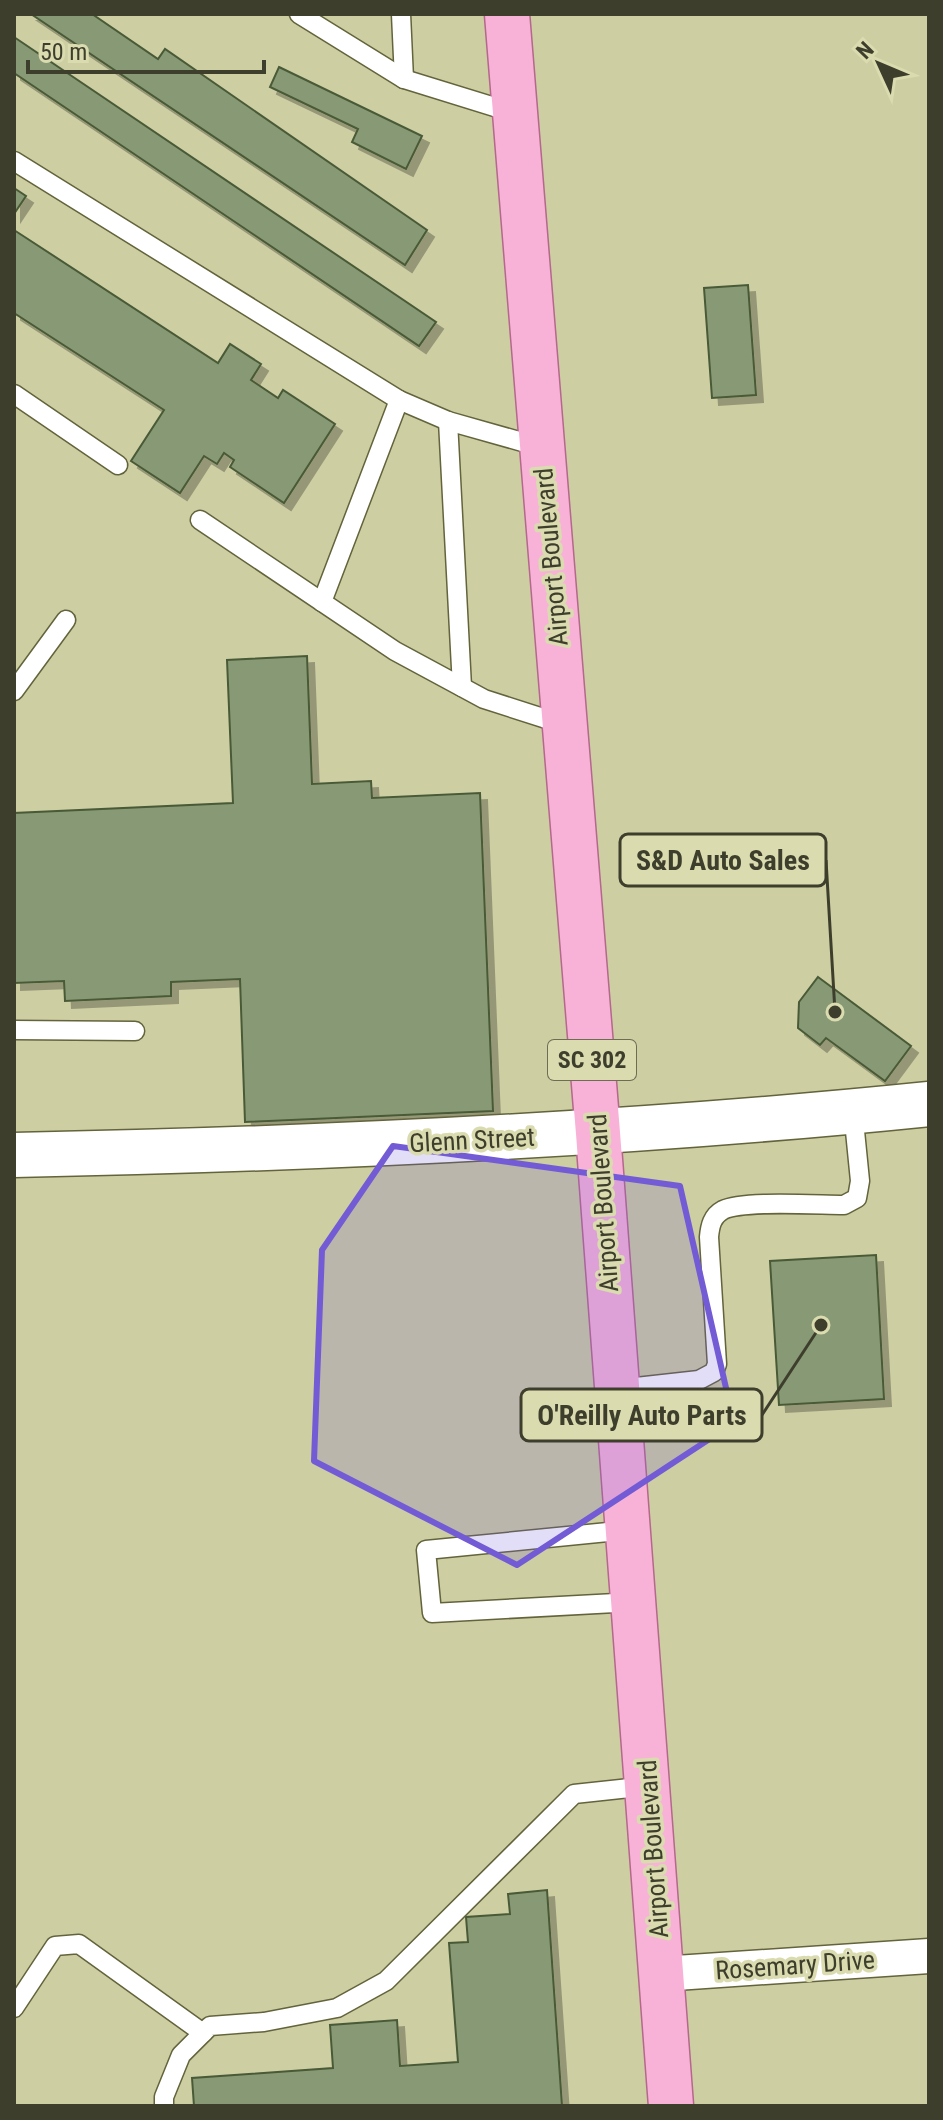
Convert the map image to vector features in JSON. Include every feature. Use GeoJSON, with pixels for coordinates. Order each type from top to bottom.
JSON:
{"type":"FeatureCollection","features":[{"type":"Feature","properties":{"kind":"main road","name":"Airport Boulevard"},"geometry":{"type":"LineString","coordinates":[[507,14],[598,1133],[671,2106]]}},
{"type":"Feature","properties":{"kind":"street","name":"Glenn Street"},"geometry":{"type":"LineString","coordinates":[[14,1155],[189,1152],[598,1133],[929,1104]]}},
{"type":"Feature","properties":{"kind":"street","name":"Rosemary Drive"},"geometry":{"type":"LineString","coordinates":[[661,1974],[929,1956]]}},
{"type":"Feature","properties":{"kind":"lane"},"geometry":{"type":"LineString","coordinates":[[299,14],[404,79],[514,113]]}},
{"type":"Feature","properties":{"kind":"lane"},"geometry":{"type":"LineString","coordinates":[[401,14],[404,79]]}},
{"type":"Feature","properties":{"kind":"lane"},"geometry":{"type":"LineString","coordinates":[[14,161],[399,400],[448,421],[542,447]]}},
{"type":"Feature","properties":{"kind":"lane"},"geometry":{"type":"LineString","coordinates":[[14,394],[118,465]]}},
{"type":"Feature","properties":{"kind":"lane"},"geometry":{"type":"LineString","coordinates":[[322,602],[399,400]]}},
{"type":"Feature","properties":{"kind":"lane"},"geometry":{"type":"LineString","coordinates":[[448,421],[462,687]]}},
{"type":"Feature","properties":{"kind":"lane"},"geometry":{"type":"LineString","coordinates":[[200,520],[395,651],[484,699],[565,725]]}},
{"type":"Feature","properties":{"kind":"lane"},"geometry":{"type":"LineString","coordinates":[[14,691],[66,620]]}},
{"type":"Feature","properties":{"kind":"lane"},"geometry":{"type":"LineString","coordinates":[[14,1030],[135,1031]]}},
{"type":"Feature","properties":{"kind":"lane"},"geometry":{"type":"LineString","coordinates":[[618,1389],[699,1380],[714,1372],[717,1364],[709,1237],[711,1222],[723,1210],[745,1206],[844,1205],[857,1198],[860,1181],[853,1111]]}},
{"type":"Feature","properties":{"kind":"lane"},"geometry":{"type":"LineString","coordinates":[[628,1530],[426,1550],[432,1613],[634,1602]]}},
{"type":"Feature","properties":{"kind":"lane"},"geometry":{"type":"LineString","coordinates":[[164,2106],[164,2097],[181,2055],[210,2026],[264,2022],[337,2008],[386,1981],[574,1794],[648,1786]]}},
{"type":"Feature","properties":{"kind":"lane"},"geometry":{"type":"LineString","coordinates":[[14,2008],[55,1946],[79,1944],[203,2033]]}},
{"type":"Feature","properties":{"kind":"highlighted area"},"geometry":{"type":"Polygon","coordinates":[[[393,1146],[680,1186],[734,1423],[517,1565],[314,1461],[322,1250],[393,1146]]]}},
{"type":"Feature","properties":{"kind":"building"},"geometry":{"type":"Polygon","coordinates":[[[31,14],[92,14],[158,59],[165,49],[427,230],[405,265],[31,14]]]}},
{"type":"Feature","properties":{"kind":"building"},"geometry":{"type":"Polygon","coordinates":[[[14,37],[436,322],[419,346],[14,73],[14,37]]]}},
{"type":"Feature","properties":{"kind":"building"},"geometry":{"type":"Polygon","coordinates":[[[279,67],[422,136],[406,169],[352,142],[358,129],[270,87],[279,67]]]}},
{"type":"Feature","properties":{"kind":"building"},"geometry":{"type":"Polygon","coordinates":[[[14,188],[26,196],[14,214],[14,188]]]}},
{"type":"Feature","properties":{"kind":"building"},"geometry":{"type":"Polygon","coordinates":[[[14,230],[218,363],[230,344],[261,364],[251,380],[278,398],[283,390],[335,424],[284,503],[230,467],[234,460],[224,453],[217,464],[204,456],[180,493],[131,461],[164,410],[14,313],[14,230]]]}},
{"type":"Feature","properties":{"kind":"building"},"geometry":{"type":"Polygon","coordinates":[[[748,285],[756,395],[712,398],[704,288],[748,285]]]}},
{"type":"Feature","properties":{"kind":"building"},"geometry":{"type":"Polygon","coordinates":[[[307,656],[312,784],[371,781],[372,798],[480,793],[493,1111],[245,1122],[240,979],[171,982],[171,996],[65,1001],[64,981],[14,983],[14,813],[233,803],[227,660],[307,656]]]}},
{"type":"Feature","properties":{"kind":"building"},"geometry":{"type":"Polygon","coordinates":[[[818,977],[911,1046],[885,1081],[826,1038],[820,1045],[798,1028],[799,1002],[818,977]]]}},
{"type":"Feature","properties":{"kind":"building"},"geometry":{"type":"Polygon","coordinates":[[[876,1255],[884,1399],[779,1405],[770,1261],[876,1255]]]}},
{"type":"Feature","properties":{"kind":"building"},"geometry":{"type":"Polygon","coordinates":[[[547,1890],[562,2106],[194,2106],[192,2078],[333,2068],[330,2025],[397,2020],[400,2066],[458,2062],[449,1943],[468,1942],[466,1917],[510,1914],[508,1894],[547,1890]]]}},
{"type":"Feature","properties":{"kind":"place","name":"S&D Auto Sales"},"geometry":{"type":"Point","coordinates":[835,1012]}},
{"type":"Feature","properties":{"kind":"place","name":"O'Reilly Auto Parts"},"geometry":{"type":"Point","coordinates":[821,1325]}}]}
